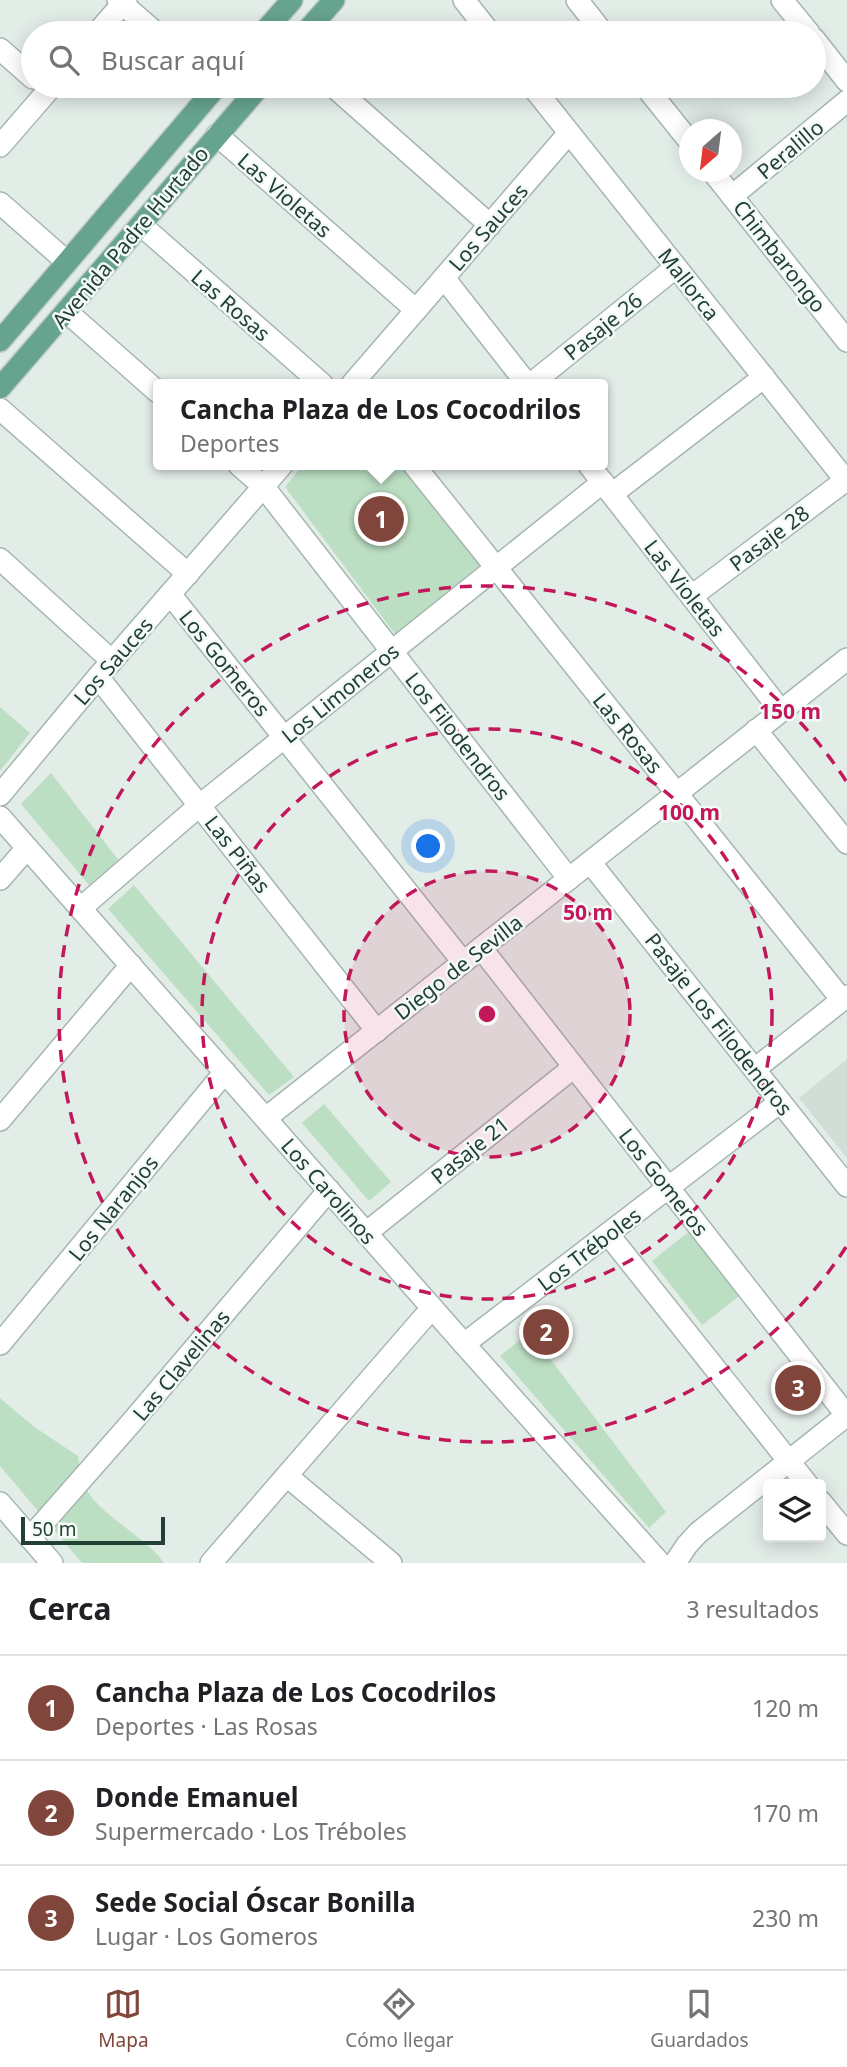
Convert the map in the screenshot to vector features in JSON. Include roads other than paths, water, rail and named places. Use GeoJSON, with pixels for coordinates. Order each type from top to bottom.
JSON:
{"type":"FeatureCollection","features":[{"type":"Feature","properties":{"kind":"main road"},"geometry":{"type":"LineString","coordinates":[[274,21],[292,0]]}},
{"type":"Feature","properties":{"kind":"main road"},"geometry":{"type":"LineString","coordinates":[[316,21],[334,0]]}},
{"type":"Feature","properties":{"kind":"main road","name":"Avenida Padre Hurtado"},"geometry":{"type":"LineString","coordinates":[[0,341],[206,98]]}},
{"type":"Feature","properties":{"kind":"main road","name":"Avenida Padre Hurtado"},"geometry":{"type":"LineString","coordinates":[[0,388],[249,98]]}},
{"type":"Feature","properties":{"kind":"street"},"geometry":{"type":"LineString","coordinates":[[464,0],[481,21]]}},
{"type":"Feature","properties":{"kind":"street"},"geometry":{"type":"LineString","coordinates":[[577,0],[594,21]]}},
{"type":"Feature","properties":{"kind":"street"},"geometry":{"type":"LineString","coordinates":[[782,0],[799,21]]}},
{"type":"Feature","properties":{"kind":"street"},"geometry":{"type":"LineString","coordinates":[[106,21],[122,1],[143,21]]}},
{"type":"Feature","properties":{"kind":"street"},"geometry":{"type":"LineString","coordinates":[[0,49],[21,66]]}},
{"type":"Feature","properties":{"kind":"street"},"geometry":{"type":"LineString","coordinates":[[826,54],[847,81]]}},
{"type":"Feature","properties":{"kind":"street"},"geometry":{"type":"LineString","coordinates":[[0,146],[35,98]]}},
{"type":"Feature","properties":{"kind":"street"},"geometry":{"type":"LineString","coordinates":[[346,98],[489,225]]}},
{"type":"Feature","properties":{"kind":"street","name":"Mallorca"},"geometry":{"type":"LineString","coordinates":[[541,98],[846,481]]}},
{"type":"Feature","properties":{"kind":"street"},"geometry":{"type":"LineString","coordinates":[[655,98],[679,128]]}},
{"type":"Feature","properties":{"kind":"street","name":"Peralillo"},"geometry":{"type":"LineString","coordinates":[[733,196],[847,101]]}},
{"type":"Feature","properties":{"kind":"street","name":"Los Sauces"},"geometry":{"type":"LineString","coordinates":[[356,379],[569,133]]}},
{"type":"Feature","properties":{"kind":"street","name":"Las Violetas"},"geometry":{"type":"LineString","coordinates":[[217,135],[415,310]]}},
{"type":"Feature","properties":{"kind":"street","name":"Chimbarongo"},"geometry":{"type":"LineString","coordinates":[[721,182],[847,341]]}},
{"type":"Feature","properties":{"kind":"street"},"geometry":{"type":"LineString","coordinates":[[0,203],[67,262]]}},
{"type":"Feature","properties":{"kind":"street","name":"Las Rosas"},"geometry":{"type":"LineString","coordinates":[[141,225],[315,379]]}},
{"type":"Feature","properties":{"kind":"street","name":"Pasaje 26"},"geometry":{"type":"LineString","coordinates":[[535,379],[676,267]]}},
{"type":"Feature","properties":{"kind":"street"},"geometry":{"type":"LineString","coordinates":[[444,278],[525,379]]}},
{"type":"Feature","properties":{"kind":"street"},"geometry":{"type":"LineString","coordinates":[[67,312],[153,388]]}},
{"type":"Feature","properties":{"kind":"street","name":"Los Limoneros"},"geometry":{"type":"LineString","coordinates":[[80,908],[200,806],[496,568],[764,377]]}},
{"type":"Feature","properties":{"kind":"street"},"geometry":{"type":"LineString","coordinates":[[0,409],[188,573]]}},
{"type":"Feature","properties":{"kind":"street","name":"Los Filodendros"},"geometry":{"type":"LineString","coordinates":[[245,470],[263,486],[569,879]]}},
{"type":"Feature","properties":{"kind":"street","name":"Los Sauces"},"geometry":{"type":"LineString","coordinates":[[0,795],[277,470]]}},
{"type":"Feature","properties":{"kind":"street","name":"Las Rosas"},"geometry":{"type":"LineString","coordinates":[[418,470],[676,794],[844,998]]}},
{"type":"Feature","properties":{"kind":"street","name":"Las Violetas"},"geometry":{"type":"LineString","coordinates":[[593,470],[781,711]]}},
{"type":"Feature","properties":{"kind":"street","name":"Pasaje 28"},"geometry":{"type":"LineString","coordinates":[[692,596],[846,481]]}},
{"type":"Feature","properties":{"kind":"street","name":"Las Piñas"},"geometry":{"type":"LineString","coordinates":[[0,559],[105,669],[200,806],[377,1031]]}},
{"type":"Feature","properties":{"kind":"street","name":"Los Gomeros"},"geometry":{"type":"LineString","coordinates":[[170,594],[463,962]]}},
{"type":"Feature","properties":{"kind":"street","name":"Diego de Sevilla"},"geometry":{"type":"LineString","coordinates":[[266,1118],[756,730],[844,667]]}},
{"type":"Feature","properties":{"kind":"street"},"geometry":{"type":"LineString","coordinates":[[756,730],[847,843]]}},
{"type":"Feature","properties":{"kind":"street","name":"Los Carolinos"},"geometry":{"type":"LineString","coordinates":[[0,817],[660,1563]]}},
{"type":"Feature","properties":{"kind":"street"},"geometry":{"type":"LineString","coordinates":[[0,879],[27,848]]}},
{"type":"Feature","properties":{"kind":"street","name":"Pasaje Los Filodendros"},"geometry":{"type":"LineString","coordinates":[[590,862],[847,1186]]}},
{"type":"Feature","properties":{"kind":"street","name":"Los Gomeros"},"geometry":{"type":"LineString","coordinates":[[481,948],[847,1415]]}},
{"type":"Feature","properties":{"kind":"street"},"geometry":{"type":"LineString","coordinates":[[0,1120],[131,965]]}},
{"type":"Feature","properties":{"kind":"street"},"geometry":{"type":"LineString","coordinates":[[755,1069],[844,998]]}},
{"type":"Feature","properties":{"kind":"street","name":"Pasaje 21"},"geometry":{"type":"LineString","coordinates":[[366,1233],[574,1067]]}},
{"type":"Feature","properties":{"kind":"street","name":"Los Naranjos"},"geometry":{"type":"LineString","coordinates":[[0,1344],[225,1072]]}},
{"type":"Feature","properties":{"kind":"street","name":"Los Tréboles"},"geometry":{"type":"LineString","coordinates":[[464,1344],[780,1101]]}},
{"type":"Feature","properties":{"kind":"street","name":"Las Clavelinas"},"geometry":{"type":"LineString","coordinates":[[30,1538],[329,1190]]}},
{"type":"Feature","properties":{"kind":"street"},"geometry":{"type":"LineString","coordinates":[[608,1234],[803,1479]]}},
{"type":"Feature","properties":{"kind":"street"},"geometry":{"type":"LineString","coordinates":[[211,1563],[432,1308]]}},
{"type":"Feature","properties":{"kind":"street"},"geometry":{"type":"LineString","coordinates":[[675,1563],[698,1533],[847,1415]]}},
{"type":"Feature","properties":{"kind":"street"},"geometry":{"type":"LineString","coordinates":[[287,1476],[391,1563]]}},
{"type":"Feature","properties":{"kind":"street"},"geometry":{"type":"LineString","coordinates":[[0,1503],[52,1563]]}},
{"type":"Feature","properties":{"kind":"street"},"geometry":{"type":"LineString","coordinates":[[826,1508],[847,1534]]}},
{"type":"Feature","properties":{"kind":"place","name":"Cancha Plaza de Los Cocodrilos"},"geometry":{"type":"Point","coordinates":[381,519]}},
{"type":"Feature","properties":{"kind":"place","name":"Donde Emanuel"},"geometry":{"type":"Point","coordinates":[546,1332]}},
{"type":"Feature","properties":{"kind":"place","name":"Sede Social Óscar Bonilla"},"geometry":{"type":"Point","coordinates":[798,1388]}}]}
